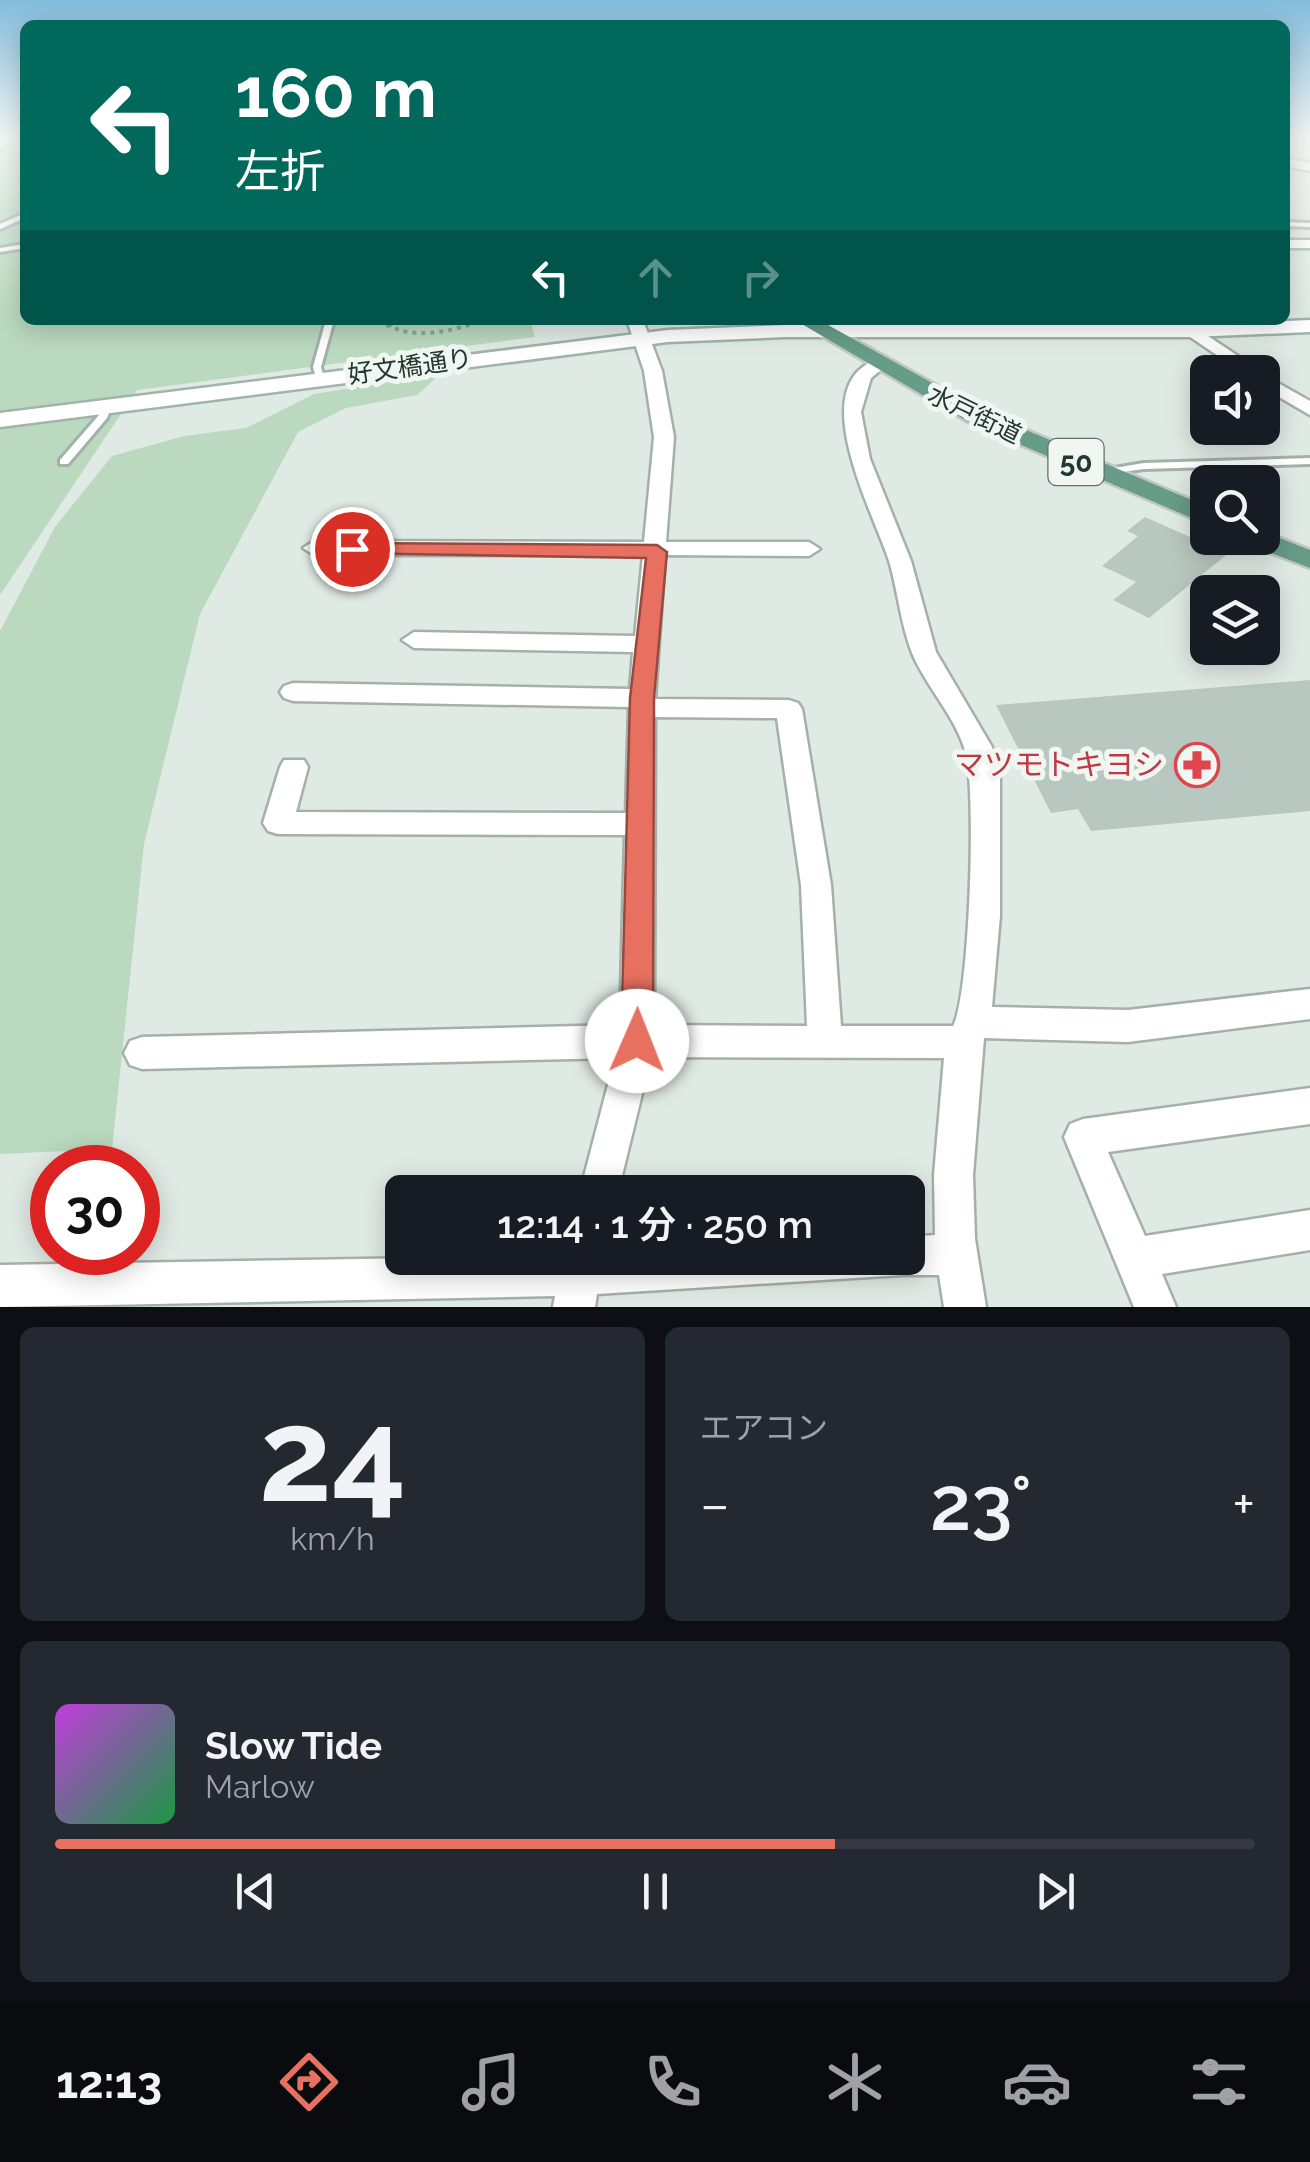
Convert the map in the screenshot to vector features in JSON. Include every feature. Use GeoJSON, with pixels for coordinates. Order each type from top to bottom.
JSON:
{"type":"FeatureCollection","features":[{"type":"Feature","properties":{"kind":"main road","name":"水戸街道"},"geometry":{"type":"LineString","coordinates":[[813,325],[980,419],[1190,509]]}},
{"type":"Feature","properties":{"kind":"main road"},"geometry":{"type":"LineString","coordinates":[[1280,548],[1310,560]]}},
{"type":"Feature","properties":{"kind":"street","name":"好文橋通り"},"geometry":{"type":"LineString","coordinates":[[0,420],[320,378],[639,329],[813,325],[1310,326]]}},
{"type":"Feature","properties":{"kind":"street"},"geometry":{"type":"LineString","coordinates":[[1182,326],[1227,355]]}},
{"type":"Feature","properties":{"kind":"street"},"geometry":{"type":"LineString","coordinates":[[603,1175],[637,1041],[644,703],[664,436],[639,329]]}},
{"type":"Feature","properties":{"kind":"street"},"geometry":{"type":"LineString","coordinates":[[879,364],[863,376],[852,412],[858,448],[900,561],[924,652],[978,747],[986,778],[984,916],[952,1179],[954,1254],[966,1307]]}},
{"type":"Feature","properties":{"kind":"street"},"geometry":{"type":"LineString","coordinates":[[1280,390],[1310,409]]}},
{"type":"Feature","properties":{"kind":"street"},"geometry":{"type":"LineString","coordinates":[[314,548],[657,552],[808,549]]}},
{"type":"Feature","properties":{"kind":"street"},"geometry":{"type":"LineString","coordinates":[[414,640],[648,644]]}},
{"type":"Feature","properties":{"kind":"street"},"geometry":{"type":"LineString","coordinates":[[293,692],[790,709],[816,884],[825,1042]]}},
{"type":"Feature","properties":{"kind":"street"},"geometry":{"type":"LineString","coordinates":[[294,766],[278,823],[639,824]]}},
{"type":"Feature","properties":{"kind":"street"},"geometry":{"type":"LineString","coordinates":[[142,1053],[637,1041],[825,1042],[1128,1026],[1310,1004]]}},
{"type":"Feature","properties":{"kind":"street"},"geometry":{"type":"LineString","coordinates":[[1155,1307],[1083,1137],[1310,1106]]}},
{"type":"Feature","properties":{"kind":"street"},"geometry":{"type":"LineString","coordinates":[[1134,1258],[1310,1230]]}},
{"type":"Feature","properties":{"kind":"street"},"geometry":{"type":"LineString","coordinates":[[925,1256],[954,1254]]}},
{"type":"Feature","properties":{"kind":"street"},"geometry":{"type":"LineString","coordinates":[[0,1286],[579,1280],[651,1275]]}},
{"type":"Feature","properties":{"kind":"lane"},"geometry":{"type":"LineString","coordinates":[[320,378],[317,367],[329,325]]}},
{"type":"Feature","properties":{"kind":"lane"},"geometry":{"type":"LineString","coordinates":[[64,462],[104,416],[107,406]]}},
{"type":"Feature","properties":{"kind":"lane"},"geometry":{"type":"LineString","coordinates":[[1115,478],[1118,470],[1144,466],[1310,461]]}},
{"type":"Feature","properties":{"kind":"path"},"geometry":{"type":"LineString","coordinates":[[384,326],[389,325]]}},
{"type":"Feature","properties":{"kind":"path"},"geometry":{"type":"LineString","coordinates":[[384,326],[397,332],[420,333],[460,325]]}},
{"type":"Feature","properties":{"kind":"green space"},"geometry":{"type":"Polygon","coordinates":[[[0,198],[20,198],[20,325],[531,325],[535,337],[137,390],[0,595],[0,198]]]}},
{"type":"Feature","properties":{"kind":"green space"},"geometry":{"type":"Polygon","coordinates":[[[440,374],[417,395],[346,408],[298,432],[200,614],[144,844],[112,1145],[30,1145],[30,1153],[0,1154],[0,631],[55,527],[112,456],[184,436],[246,428],[314,394],[440,374]]]}},
{"type":"Feature","properties":{"kind":"building"},"geometry":{"type":"Polygon","coordinates":[[[1145,517],[1190,537],[1190,555],[1226,555],[1202,575],[1190,575],[1190,585],[1149,618],[1113,600],[1136,582],[1102,566],[1138,536],[1127,531],[1145,517]]]}},
{"type":"Feature","properties":{"kind":"building"},"geometry":{"type":"Polygon","coordinates":[[[1310,680],[1310,811],[1091,831],[1078,809],[1051,813],[996,705],[1310,680]]]}},
{"type":"Feature","properties":{"kind":"place","name":"マツモトキヨシ"},"geometry":{"type":"Point","coordinates":[1197,765]}},
{"type":"Feature","properties":{"kind":"route"},"geometry":{"type":"LineString","coordinates":[[352,549],[657,552],[642,698],[645,708],[639,824],[637,1041]]}}]}
